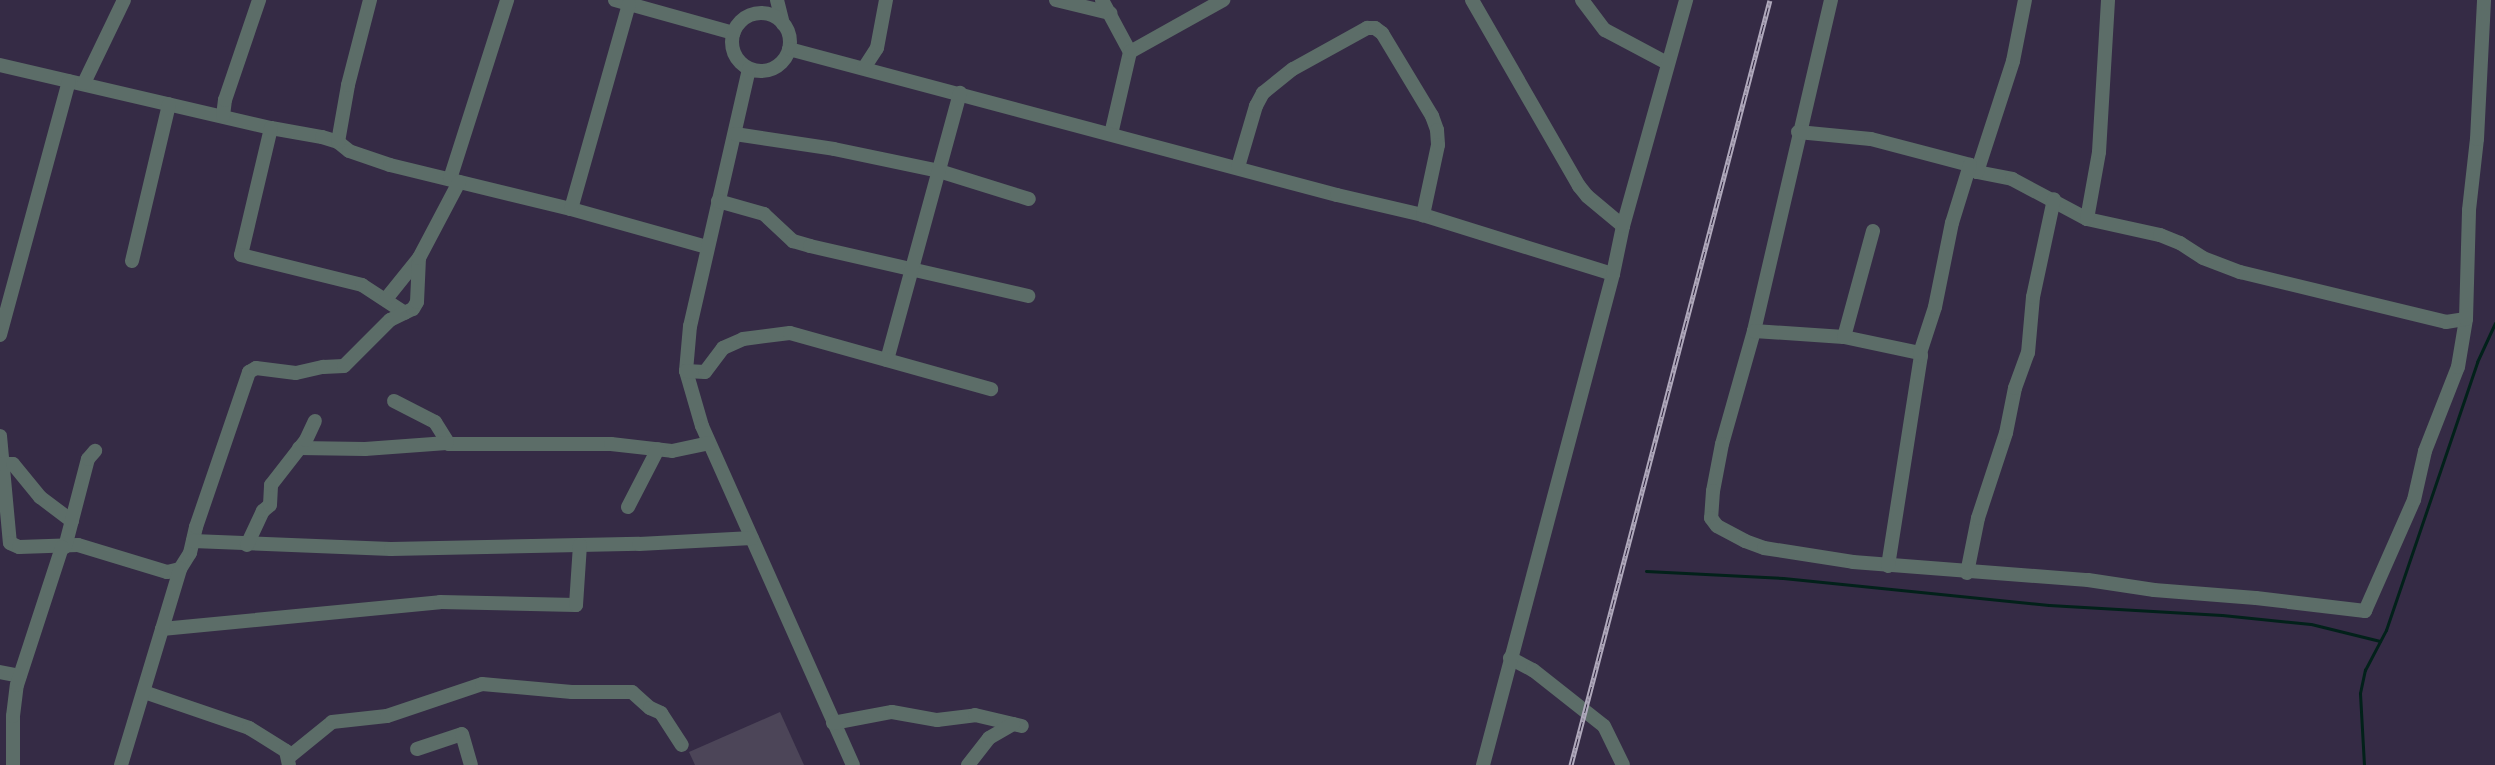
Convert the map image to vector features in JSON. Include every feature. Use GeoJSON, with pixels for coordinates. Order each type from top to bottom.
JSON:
{"type":"FeatureCollection","features":[{"type":"Feature","properties":{"kind":"street"},"geometry":{"type":"LineString","coordinates":[[84,83],[124,0]]}},
{"type":"Feature","properties":{"kind":"street"},"geometry":{"type":"LineString","coordinates":[[223,116],[225,100],[259,0]]}},
{"type":"Feature","properties":{"kind":"street"},"geometry":{"type":"LineString","coordinates":[[338,142],[348,85],[370,0]]}},
{"type":"Feature","properties":{"kind":"street"},"geometry":{"type":"LineString","coordinates":[[386,299],[419,258],[454,181],[507,0]]}},
{"type":"Feature","properties":{"kind":"street"},"geometry":{"type":"LineString","coordinates":[[771,0],[740,22],[733,33],[732,45],[735,57],[749,69],[770,69],[782,61],[789,48],[789,36],[777,0]]}},
{"type":"Feature","properties":{"kind":"street"},"geometry":{"type":"LineString","coordinates":[[864,68],[877,48],[886,0]]}},
{"type":"Feature","properties":{"kind":"street"},"geometry":{"type":"LineString","coordinates":[[1056,0],[1110,13]]}},
{"type":"Feature","properties":{"kind":"street"},"geometry":{"type":"LineString","coordinates":[[1102,0],[1130,52],[1112,134]]}},
{"type":"Feature","properties":{"kind":"street"},"geometry":{"type":"LineString","coordinates":[[1130,52],[1223,0]]}},
{"type":"Feature","properties":{"kind":"street"},"geometry":{"type":"LineString","coordinates":[[1472,0],[1579,186],[1587,196],[1623,226]]}},
{"type":"Feature","properties":{"kind":"street"},"geometry":{"type":"LineString","coordinates":[[1582,0],[1605,30],[1667,63]]}},
{"type":"Feature","properties":{"kind":"street"},"geometry":{"type":"LineString","coordinates":[[1483,765],[1613,273],[1623,226],[1686,0]]}},
{"type":"Feature","properties":{"kind":"street"},"geometry":{"type":"LineString","coordinates":[[1831,0],[1798,132],[1754,331],[1722,444],[1713,491],[1712,518],[1718,526],[1764,548],[1888,566],[2088,580],[2154,590],[2256,598],[2366,611],[2414,500],[2426,451],[2458,367],[2466,320],[2469,210],[2477,139],[2484,0]]}},
{"type":"Feature","properties":{"kind":"street"},"geometry":{"type":"LineString","coordinates":[[1888,566],[1922,356],[1920,353],[1935,307],[1952,223],[2013,61],[2025,0]]}},
{"type":"Feature","properties":{"kind":"street"},"geometry":{"type":"LineString","coordinates":[[2087,219],[2099,152],[2108,0]]}},
{"type":"Feature","properties":{"kind":"street"},"geometry":{"type":"LineString","coordinates":[[571,209],[631,2],[733,33]]}},
{"type":"Feature","properties":{"kind":"street"},"geometry":{"type":"LineString","coordinates":[[751,16],[769,15],[784,26]]}},
{"type":"Feature","properties":{"kind":"street"},"geometry":{"type":"LineString","coordinates":[[1238,167],[1256,106],[1263,93],[1293,69],[1367,28],[1375,28],[1382,33],[1432,116],[1437,130],[1438,145],[1423,215]]}},
{"type":"Feature","properties":{"kind":"street"},"geometry":{"type":"LineString","coordinates":[[789,48],[1337,195],[1423,215],[1613,273]]}},
{"type":"Feature","properties":{"kind":"street"},"geometry":{"type":"LineString","coordinates":[[0,65],[338,142],[349,151],[359,155],[571,209],[707,247]]}},
{"type":"Feature","properties":{"kind":"street"},"geometry":{"type":"LineString","coordinates":[[749,69],[690,327],[686,372],[709,443],[853,765]]}},
{"type":"Feature","properties":{"kind":"street"},"geometry":{"type":"LineString","coordinates":[[0,335],[16,286],[69,81]]}},
{"type":"Feature","properties":{"kind":"street"},"geometry":{"type":"LineString","coordinates":[[887,360],[960,93]]}},
{"type":"Feature","properties":{"kind":"street"},"geometry":{"type":"LineString","coordinates":[[132,261],[169,104]]}},
{"type":"Feature","properties":{"kind":"street"},"geometry":{"type":"LineString","coordinates":[[271,128],[240,255],[345,279],[374,291],[405,313]]}},
{"type":"Feature","properties":{"kind":"street"},"geometry":{"type":"LineString","coordinates":[[1798,132],[1871,139],[2012,179],[2054,199],[2087,219],[2160,235],[2180,243],[2204,258],[2240,272],[2446,322],[2466,320]]}},
{"type":"Feature","properties":{"kind":"street"},"geometry":{"type":"LineString","coordinates":[[735,134],[834,149],[939,171],[1029,199]]}},
{"type":"Feature","properties":{"kind":"street"},"geometry":{"type":"LineString","coordinates":[[1967,573],[1978,518],[2006,433],[2015,388],[2027,360],[2033,297],[2054,199]]}},
{"type":"Feature","properties":{"kind":"street"},"geometry":{"type":"LineString","coordinates":[[718,201],[764,214],[793,241],[1028,296]]}},
{"type":"Feature","properties":{"kind":"street"},"geometry":{"type":"LineString","coordinates":[[1844,337],[1874,231]]}},
{"type":"Feature","properties":{"kind":"street"},"geometry":{"type":"LineString","coordinates":[[121,765],[180,569],[189,553],[249,372],[256,368],[296,373],[323,367],[344,366],[390,320],[413,309],[417,302],[419,258]]}},
{"type":"Feature","properties":{"kind":"street"},"geometry":{"type":"LineString","coordinates":[[1754,331],[1844,337],[1920,353]]}},
{"type":"Feature","properties":{"kind":"street"},"geometry":{"type":"LineString","coordinates":[[686,372],[705,372],[723,348],[743,339],[790,333],[991,389]]}},
{"type":"Feature","properties":{"kind":"street"},"geometry":{"type":"LineString","coordinates":[[394,400],[435,422],[447,443]]}},
{"type":"Feature","properties":{"kind":"street"},"geometry":{"type":"LineString","coordinates":[[247,544],[263,511],[270,505],[271,485],[299,448],[315,421]]}},
{"type":"Feature","properties":{"kind":"street"},"geometry":{"type":"LineString","coordinates":[[0,436],[10,543],[19,547],[78,545],[166,572],[180,569]]}},
{"type":"Feature","properties":{"kind":"street"},"geometry":{"type":"LineString","coordinates":[[299,448],[365,449],[447,443],[611,444],[682,450],[709,443]]}},
{"type":"Feature","properties":{"kind":"street"},"geometry":{"type":"LineString","coordinates":[[628,507],[658,449]]}},
{"type":"Feature","properties":{"kind":"street"},"geometry":{"type":"LineString","coordinates":[[13,765],[13,716],[20,676],[64,547],[88,459],[95,451]]}},
{"type":"Feature","properties":{"kind":"street"},"geometry":{"type":"LineString","coordinates":[[2,464],[14,464],[40,497],[72,521]]}},
{"type":"Feature","properties":{"kind":"street"},"geometry":{"type":"LineString","coordinates":[[193,541],[391,549],[752,538]]}},
{"type":"Feature","properties":{"kind":"street"},"geometry":{"type":"LineString","coordinates":[[162,629],[440,602],[576,605],[580,545]]}},
{"type":"Feature","properties":{"kind":"street"},"geometry":{"type":"LineString","coordinates":[[1510,658],[1533,670],[1604,726],[1623,765]]}},
{"type":"Feature","properties":{"kind":"street"},"geometry":{"type":"LineString","coordinates":[[0,672],[20,676]]}},
{"type":"Feature","properties":{"kind":"street"},"geometry":{"type":"LineString","coordinates":[[144,692],[249,728],[273,741],[289,761],[332,722],[387,716],[482,684],[572,692],[632,692],[650,708],[661,713],[682,746]]}},
{"type":"Feature","properties":{"kind":"street"},"geometry":{"type":"LineString","coordinates":[[833,723],[892,712],[937,720],[975,715],[1018,725],[989,738],[968,765]]}},
{"type":"Feature","properties":{"kind":"street"},"geometry":{"type":"LineString","coordinates":[[417,749],[462,734],[471,765]]}},
{"type":"Feature","properties":{"kind":"shaded area"},"geometry":{"type":"Polygon","coordinates":[[[780,712],[804,765],[695,765],[689,752],[780,712]]]}},
{"type":"Feature","properties":{"kind":"waterway"},"geometry":{"type":"LineString","coordinates":[[2364,765],[2360,693],[2365,670],[2386,630],[2477,362],[2495,323]]}},
{"type":"Feature","properties":{"kind":"waterway"},"geometry":{"type":"LineString","coordinates":[[1646,571],[1783,578],[2049,605],[2222,615],[2311,624],[2380,641]]}},
{"type":"Feature","properties":{"kind":"railway"},"geometry":{"type":"LineString","coordinates":[[1571,765],[1770,0]]}}]}
